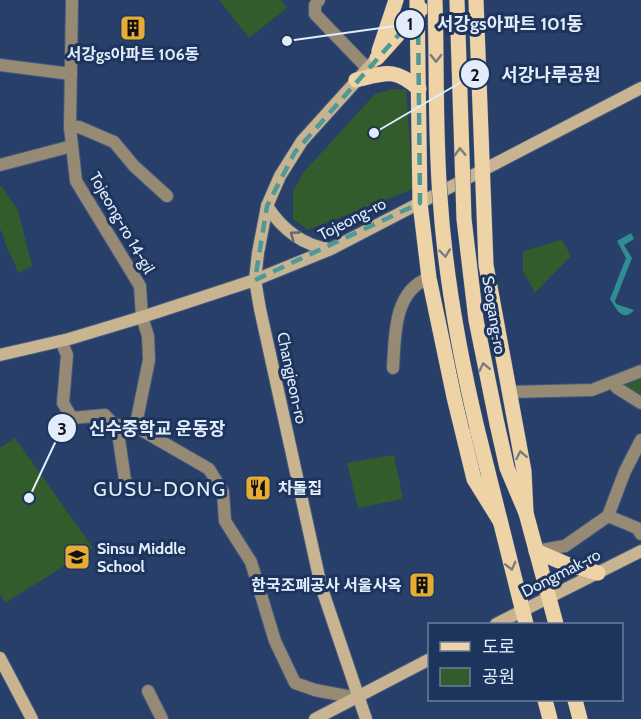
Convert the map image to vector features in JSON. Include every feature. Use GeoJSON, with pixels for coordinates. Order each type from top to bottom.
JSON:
{"type":"FeatureCollection","features":[{"type":"Feature","properties":{"kind":"main road"},"geometry":{"type":"LineString","coordinates":[[372,63],[396,0]]}},
{"type":"Feature","properties":{"kind":"main road"},"geometry":{"type":"LineString","coordinates":[[372,63],[418,6],[428,0]]}},
{"type":"Feature","properties":{"kind":"main road"},"geometry":{"type":"LineString","coordinates":[[435,0],[440,196],[446,260],[463,370],[524,618]]}},
{"type":"Feature","properties":{"kind":"main road","name":"Seogang-ro"},"geometry":{"type":"LineString","coordinates":[[457,0],[464,219],[476,320],[507,468],[526,513],[556,623]]}},
{"type":"Feature","properties":{"kind":"main road"},"geometry":{"type":"LineString","coordinates":[[476,0],[486,265],[524,471],[526,513]]}},
{"type":"Feature","properties":{"kind":"main road"},"geometry":{"type":"LineString","coordinates":[[418,6],[420,203],[429,278],[474,478],[500,521]]}},
{"type":"Feature","properties":{"kind":"main road","name":"Changjeon-ro"},"geometry":{"type":"LineString","coordinates":[[366,719],[321,586],[255,280],[267,206],[280,176],[302,141],[372,63]]}},
{"type":"Feature","properties":{"kind":"main road"},"geometry":{"type":"LineString","coordinates":[[356,80],[383,73],[395,73],[404,76],[419,89]]}},
{"type":"Feature","properties":{"kind":"main road","name":"Tojeong-ro"},"geometry":{"type":"LineString","coordinates":[[0,356],[142,317],[255,280],[331,249],[641,88]]}},
{"type":"Feature","properties":{"kind":"main road"},"geometry":{"type":"LineString","coordinates":[[267,206],[292,235],[306,243],[331,249]]}},
{"type":"Feature","properties":{"kind":"main road"},"geometry":{"type":"LineString","coordinates":[[537,551],[566,564],[598,573]]}},
{"type":"Feature","properties":{"kind":"main road","name":"Dongmak-ro"},"geometry":{"type":"LineString","coordinates":[[501,623],[524,618],[549,598],[641,551]]}},
{"type":"Feature","properties":{"kind":"main road"},"geometry":{"type":"LineString","coordinates":[[0,658],[32,719]]}},
{"type":"Feature","properties":{"kind":"main road"},"geometry":{"type":"LineString","coordinates":[[315,719],[428,660]]}},
{"type":"Feature","properties":{"kind":"main road"},"geometry":{"type":"LineString","coordinates":[[546,701],[550,719]]}},
{"type":"Feature","properties":{"kind":"main road"},"geometry":{"type":"LineString","coordinates":[[576,701],[580,719]]}},
{"type":"Feature","properties":{"kind":"street","name":"Tojeong-ro 14-gil"},"geometry":{"type":"LineString","coordinates":[[72,0],[70,127],[76,181],[140,286],[142,317],[148,336],[149,360],[136,419],[139,424]]}},
{"type":"Feature","properties":{"kind":"street"},"geometry":{"type":"LineString","coordinates":[[319,0],[315,5],[315,14],[372,63]]}},
{"type":"Feature","properties":{"kind":"street"},"geometry":{"type":"LineString","coordinates":[[0,65],[71,74]]}},
{"type":"Feature","properties":{"kind":"street"},"geometry":{"type":"LineString","coordinates":[[70,127],[79,127],[114,142],[134,166],[167,196]]}},
{"type":"Feature","properties":{"kind":"street"},"geometry":{"type":"LineString","coordinates":[[0,165],[72,146]]}},
{"type":"Feature","properties":{"kind":"street"},"geometry":{"type":"LineString","coordinates":[[393,368],[395,328],[402,305],[411,289],[419,282],[429,278]]}},
{"type":"Feature","properties":{"kind":"street"},"geometry":{"type":"LineString","coordinates":[[61,341],[67,355],[63,403],[72,418],[105,415],[112,424],[117,426],[139,424],[143,431],[209,469],[223,492],[225,521],[251,562],[275,641],[295,683],[315,690],[357,698]]}},
{"type":"Feature","properties":{"kind":"street"},"geometry":{"type":"LineString","coordinates":[[509,392],[592,390],[641,371]]}},
{"type":"Feature","properties":{"kind":"street"},"geometry":{"type":"LineString","coordinates":[[613,382],[617,388],[641,403]]}},
{"type":"Feature","properties":{"kind":"street"},"geometry":{"type":"LineString","coordinates":[[117,426],[125,480],[130,488]]}},
{"type":"Feature","properties":{"kind":"street"},"geometry":{"type":"LineString","coordinates":[[641,440],[625,471],[608,516],[637,528],[641,534]]}},
{"type":"Feature","properties":{"kind":"street","name":"Dongmak-ro"},"geometry":{"type":"LineString","coordinates":[[537,551],[566,546],[608,516]]}},
{"type":"Feature","properties":{"kind":"street"},"geometry":{"type":"LineString","coordinates":[[148,691],[162,719]]}},
{"type":"Feature","properties":{"kind":"highlighted area"},"geometry":{"type":"Polygon","coordinates":[[[418,13],[420,203],[255,280],[267,206],[295,152],[418,13]]]}},
{"type":"Feature","properties":{"kind":"green space"},"geometry":{"type":"Polygon","coordinates":[[[219,0],[281,0],[287,8],[249,38],[219,0]]]}},
{"type":"Feature","properties":{"kind":"green space"},"geometry":{"type":"Polygon","coordinates":[[[393,89],[406,90],[413,189],[308,230],[293,219],[293,191],[303,173],[375,94],[393,89]]]}},
{"type":"Feature","properties":{"kind":"green space"},"geometry":{"type":"Polygon","coordinates":[[[0,186],[18,210],[32,266],[18,273],[2,231],[0,231],[0,186]]]}},
{"type":"Feature","properties":{"kind":"green space"},"geometry":{"type":"Polygon","coordinates":[[[562,240],[571,256],[535,293],[523,271],[523,251],[562,240]]]}},
{"type":"Feature","properties":{"kind":"green space"},"geometry":{"type":"Polygon","coordinates":[[[641,374],[641,398],[617,383],[641,374]]]}},
{"type":"Feature","properties":{"kind":"green space"},"geometry":{"type":"Polygon","coordinates":[[[15,438],[93,548],[5,603],[0,594],[0,448],[15,438]]]}},
{"type":"Feature","properties":{"kind":"green space"},"geometry":{"type":"Polygon","coordinates":[[[394,455],[403,499],[358,508],[347,463],[394,455]]]}},
{"type":"Feature","properties":{"kind":"shaded area"},"geometry":{"type":"Polygon","coordinates":[[[631,233],[634,239],[624,245],[632,258],[615,301],[616,304],[634,310],[630,314],[623,315],[610,299],[626,258],[617,241],[631,233]]]}},
{"type":"Feature","properties":{"kind":"place","name":"서강gs아파트 106동"},"geometry":{"type":"Point","coordinates":[133,28]}},
{"type":"Feature","properties":{"kind":"place","name":"서강gs아파트 101동"},"geometry":{"type":"Point","coordinates":[287,41]}},
{"type":"Feature","properties":{"kind":"place","name":"서강나루공원"},"geometry":{"type":"Point","coordinates":[374,133]}},
{"type":"Feature","properties":{"kind":"place","name":"차돌집"},"geometry":{"type":"Point","coordinates":[258,488]}},
{"type":"Feature","properties":{"kind":"place","name":"신수중학교 운동장"},"geometry":{"type":"Point","coordinates":[29,498]}},
{"type":"Feature","properties":{"kind":"place","name":"Sinsu Middle School"},"geometry":{"type":"Point","coordinates":[77,557]}},
{"type":"Feature","properties":{"kind":"place","name":"한국조폐공사 서울사옥"},"geometry":{"type":"Point","coordinates":[422,585]}},
{"type":"Feature","properties":{"kind":"district","name":"GUSU-DONG"},"geometry":{"type":"Point","coordinates":[160,489]}}]}
